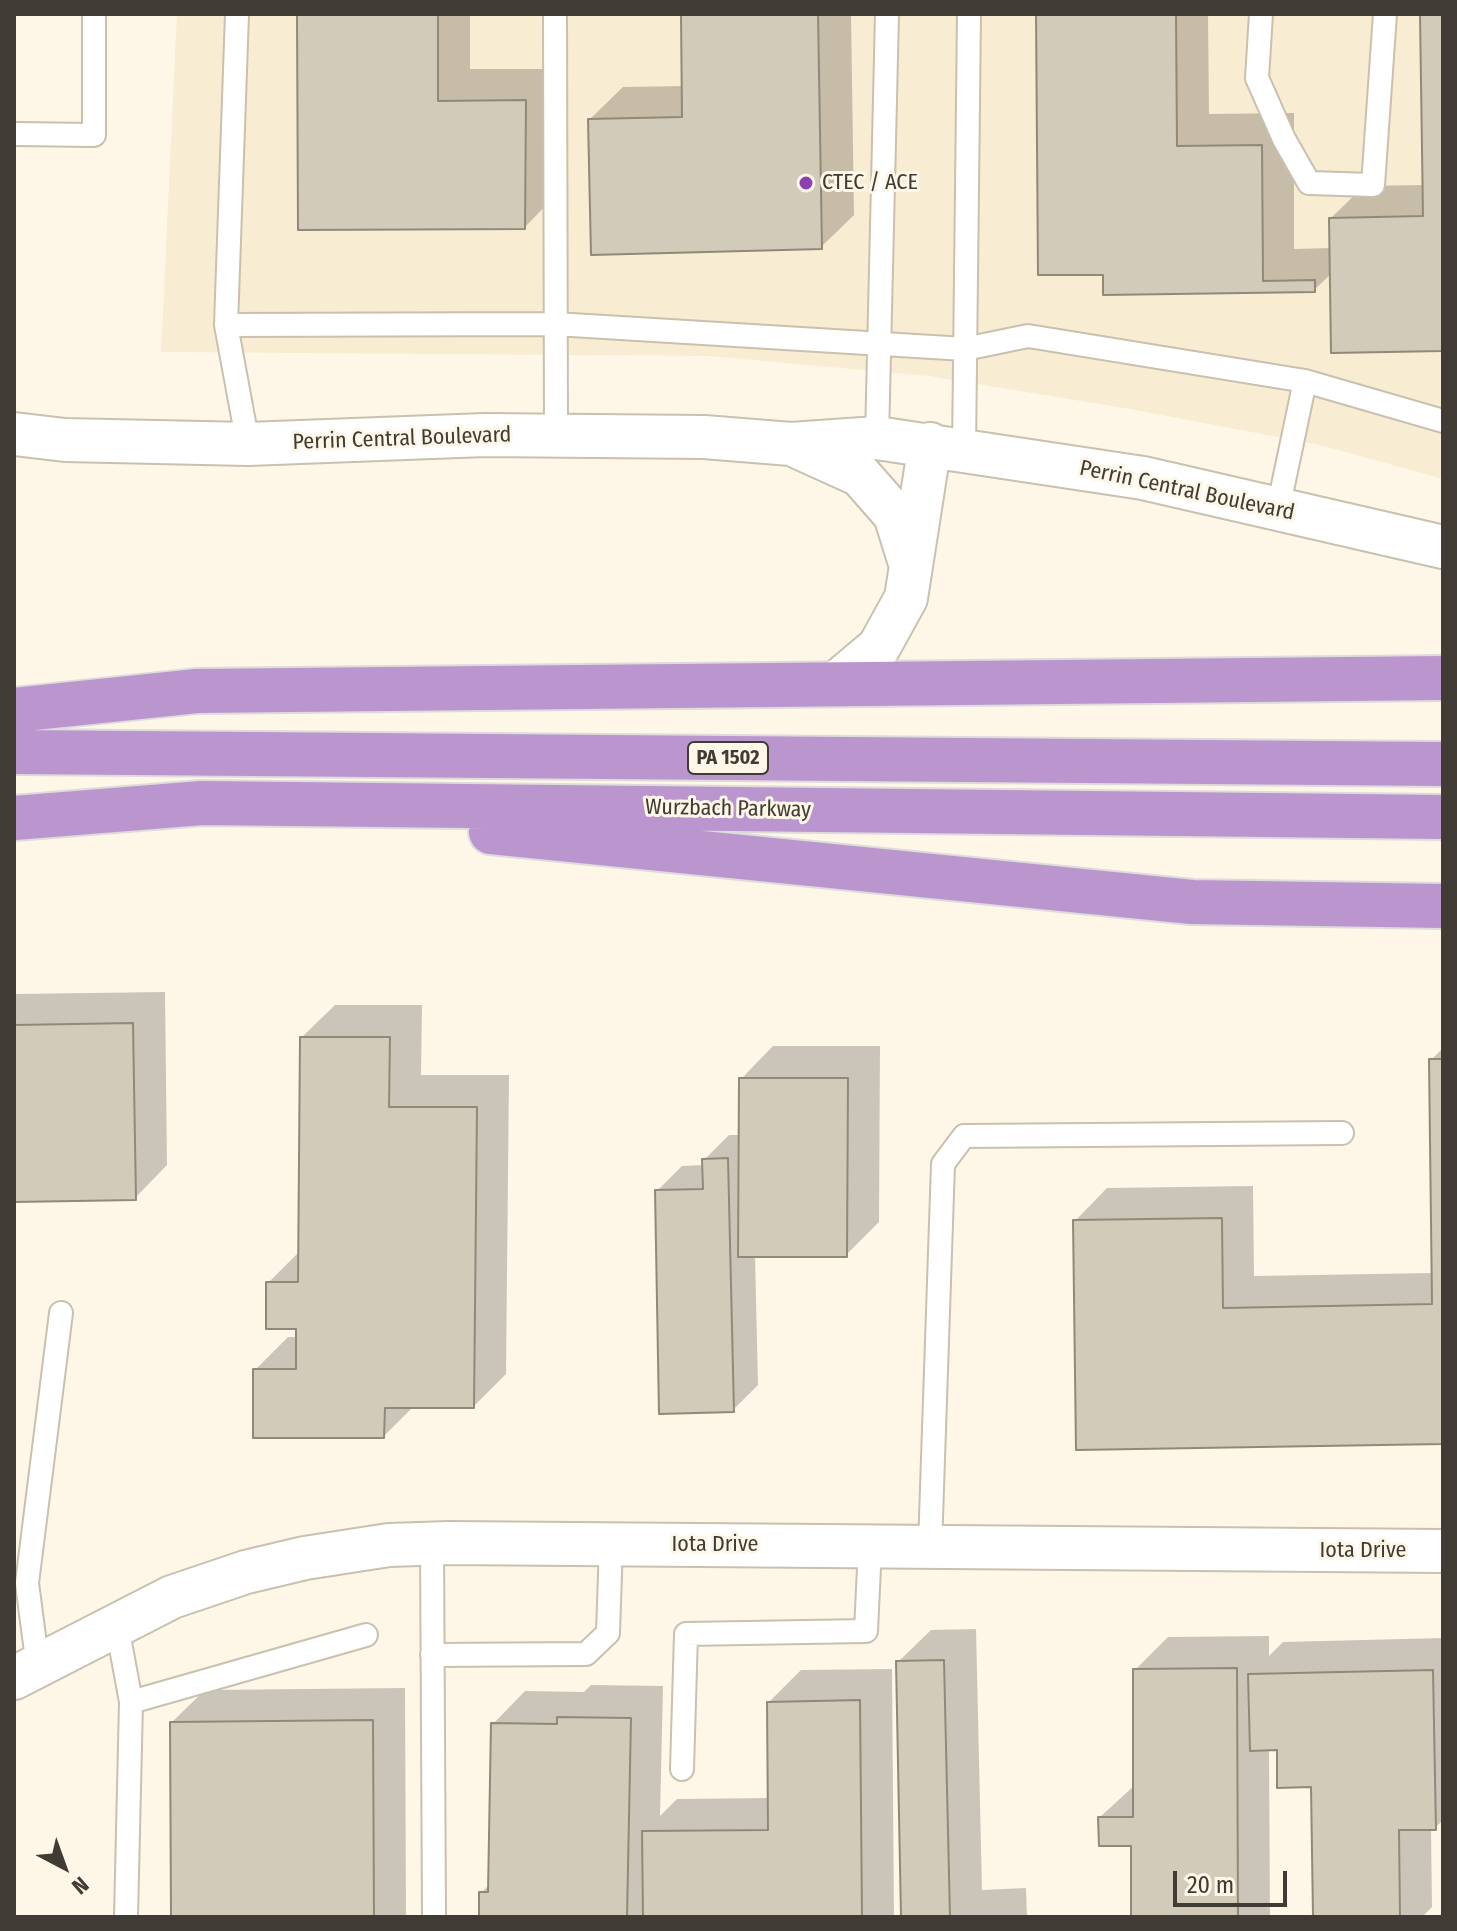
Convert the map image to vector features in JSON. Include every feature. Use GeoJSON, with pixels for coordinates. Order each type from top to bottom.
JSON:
{"type":"FeatureCollection","features":[{"type":"Feature","properties":{"kind":"highway"},"geometry":{"type":"LineString","coordinates":[[14,710],[197,691],[1443,678]]}},
{"type":"Feature","properties":{"kind":"highway","name":"PA 1502"},"geometry":{"type":"LineString","coordinates":[[14,752],[1443,764]]}},
{"type":"Feature","properties":{"kind":"highway"},"geometry":{"type":"LineString","coordinates":[[202,803],[1192,902],[1443,906]]}},
{"type":"Feature","properties":{"kind":"highway","name":"Wurzbach Parkway"},"geometry":{"type":"LineString","coordinates":[[14,818],[202,803],[1443,817]]}},
{"type":"Feature","properties":{"kind":"street","name":"Perrin Central Boulevard"},"geometry":{"type":"LineString","coordinates":[[14,434],[65,440],[248,444],[485,435],[704,437],[791,444],[877,438],[1143,478],[1443,547]]}},
{"type":"Feature","properties":{"kind":"street","name":"Perrin Central Boulevard"},"geometry":{"type":"LineString","coordinates":[[791,444],[860,475],[895,515],[911,565]]}},
{"type":"Feature","properties":{"kind":"street","name":"Perrin Central Boulevard"},"geometry":{"type":"LineString","coordinates":[[835,684],[879,647],[906,598],[911,565],[947,447]]}},
{"type":"Feature","properties":{"kind":"street","name":"Iota Drive"},"geometry":{"type":"LineString","coordinates":[[26,1672],[172,1597],[246,1572],[305,1558],[389,1545],[1443,1551]]}},
{"type":"Feature","properties":{"kind":"lane"},"geometry":{"type":"LineString","coordinates":[[14,134],[94,135],[94,14]]}},
{"type":"Feature","properties":{"kind":"lane"},"geometry":{"type":"LineString","coordinates":[[237,14],[226,325],[248,444]]}},
{"type":"Feature","properties":{"kind":"lane"},"geometry":{"type":"LineString","coordinates":[[555,14],[556,436]]}},
{"type":"Feature","properties":{"kind":"lane"},"geometry":{"type":"LineString","coordinates":[[877,438],[887,14]]}},
{"type":"Feature","properties":{"kind":"lane"},"geometry":{"type":"LineString","coordinates":[[947,447],[965,349],[969,14]]}},
{"type":"Feature","properties":{"kind":"lane"},"geometry":{"type":"LineString","coordinates":[[1261,14],[1257,78],[1284,139],[1309,183],[1373,185],[1385,14]]}},
{"type":"Feature","properties":{"kind":"lane"},"geometry":{"type":"LineString","coordinates":[[226,325],[555,324],[965,349],[1028,336],[1305,381],[1443,421]]}},
{"type":"Feature","properties":{"kind":"lane"},"geometry":{"type":"LineString","coordinates":[[1278,509],[1305,381]]}},
{"type":"Feature","properties":{"kind":"lane"},"geometry":{"type":"LineString","coordinates":[[930,1547],[943,1164],[964,1136],[1342,1133]]}},
{"type":"Feature","properties":{"kind":"lane"},"geometry":{"type":"LineString","coordinates":[[26,1672],[22,1611],[61,1313]]}},
{"type":"Feature","properties":{"kind":"lane"},"geometry":{"type":"LineString","coordinates":[[432,1544],[434,1917]]}},
{"type":"Feature","properties":{"kind":"lane"},"geometry":{"type":"LineString","coordinates":[[432,1655],[586,1654],[608,1633],[611,1544]]}},
{"type":"Feature","properties":{"kind":"lane"},"geometry":{"type":"LineString","coordinates":[[682,1769],[686,1634],[866,1631],[870,1546]]}},
{"type":"Feature","properties":{"kind":"lane"},"geometry":{"type":"LineString","coordinates":[[117,1626],[131,1702],[126,1917]]}},
{"type":"Feature","properties":{"kind":"lane"},"geometry":{"type":"LineString","coordinates":[[131,1702],[366,1635]]}},
{"type":"Feature","properties":{"kind":"shaded area","name":"CTEC / ACE"},"geometry":{"type":"Polygon","coordinates":[[[177,14],[1443,14],[1443,479],[1320,445],[1130,409],[928,376],[710,356],[161,352],[177,14]]]}},
{"type":"Feature","properties":{"kind":"building"},"geometry":{"type":"Polygon","coordinates":[[[297,14],[438,14],[438,101],[526,100],[525,229],[298,230],[297,14]]]}},
{"type":"Feature","properties":{"kind":"building"},"geometry":{"type":"Polygon","coordinates":[[[681,14],[818,14],[822,249],[591,255],[588,119],[682,117],[681,14]]]}},
{"type":"Feature","properties":{"kind":"building"},"geometry":{"type":"Polygon","coordinates":[[[1036,14],[1176,14],[1177,146],[1262,145],[1263,281],[1315,280],[1315,292],[1103,295],[1103,275],[1038,275],[1036,14]]]}},
{"type":"Feature","properties":{"kind":"building"},"geometry":{"type":"Polygon","coordinates":[[[1420,14],[1443,14],[1443,351],[1331,353],[1329,218],[1423,216],[1420,14]]]}},
{"type":"Feature","properties":{"kind":"building"},"geometry":{"type":"Polygon","coordinates":[[[133,1023],[136,1200],[14,1202],[14,1025],[133,1023]]]}},
{"type":"Feature","properties":{"kind":"building"},"geometry":{"type":"Polygon","coordinates":[[[300,1037],[390,1037],[389,1107],[477,1107],[474,1408],[385,1408],[384,1438],[253,1438],[253,1369],[296,1369],[296,1329],[266,1329],[266,1282],[298,1282],[300,1037]]]}},
{"type":"Feature","properties":{"kind":"building"},"geometry":{"type":"Polygon","coordinates":[[[1429,1059],[1443,1059],[1443,1444],[1076,1450],[1073,1220],[1222,1218],[1223,1308],[1432,1304],[1429,1059]]]}},
{"type":"Feature","properties":{"kind":"building"},"geometry":{"type":"Polygon","coordinates":[[[739,1078],[848,1078],[847,1257],[738,1257],[739,1078]]]}},
{"type":"Feature","properties":{"kind":"building"},"geometry":{"type":"Polygon","coordinates":[[[728,1158],[734,1412],[659,1414],[655,1190],[703,1189],[702,1159],[728,1158]]]}},
{"type":"Feature","properties":{"kind":"building"},"geometry":{"type":"Polygon","coordinates":[[[944,1660],[950,1917],[901,1917],[896,1661],[944,1660]]]}},
{"type":"Feature","properties":{"kind":"building"},"geometry":{"type":"Polygon","coordinates":[[[1237,1668],[1238,1917],[1131,1917],[1131,1846],[1099,1846],[1098,1817],[1133,1817],[1133,1669],[1237,1668]]]}},
{"type":"Feature","properties":{"kind":"building"},"geometry":{"type":"Polygon","coordinates":[[[1433,1670],[1436,1830],[1399,1830],[1400,1917],[1313,1917],[1311,1787],[1277,1788],[1277,1750],[1250,1751],[1248,1674],[1433,1670]]]}},
{"type":"Feature","properties":{"kind":"building"},"geometry":{"type":"Polygon","coordinates":[[[860,1700],[862,1917],[643,1917],[642,1831],[768,1830],[767,1702],[860,1700]]]}},
{"type":"Feature","properties":{"kind":"building"},"geometry":{"type":"Polygon","coordinates":[[[557,1717],[631,1718],[627,1917],[479,1917],[479,1892],[488,1892],[491,1723],[557,1724],[557,1717]]]}},
{"type":"Feature","properties":{"kind":"building"},"geometry":{"type":"Polygon","coordinates":[[[373,1720],[374,1917],[171,1917],[170,1722],[373,1720]]]}},
{"type":"Feature","properties":{"kind":"place","name":"CTEC / ACE"},"geometry":{"type":"Point","coordinates":[806,183]}}]}
